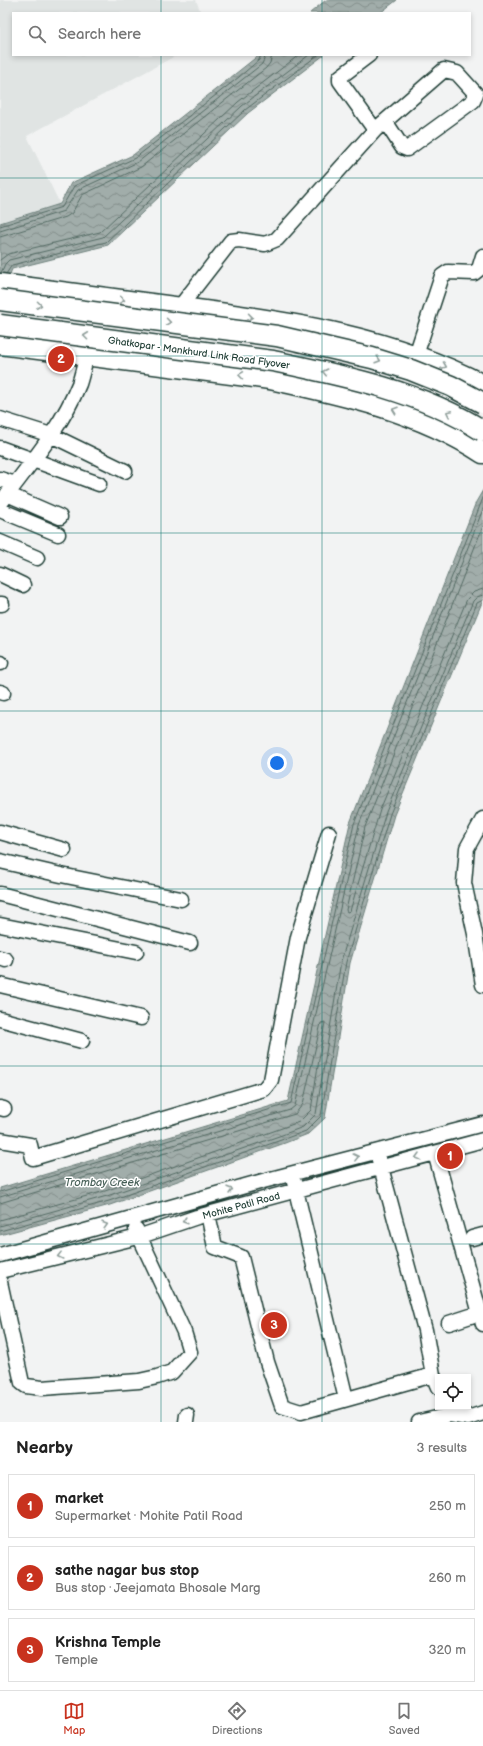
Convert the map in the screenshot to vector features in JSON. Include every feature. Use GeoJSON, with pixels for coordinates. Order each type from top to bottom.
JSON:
{"type":"FeatureCollection","features":[{"type":"Feature","properties":{"kind":"highway"},"geometry":{"type":"LineString","coordinates":[[0,284],[280,321],[377,342],[416,355],[458,372],[483,385]]}},
{"type":"Feature","properties":{"kind":"highway"},"geometry":{"type":"LineString","coordinates":[[0,300],[277,336],[372,358],[411,370],[451,386],[483,403]]}},
{"type":"Feature","properties":{"kind":"highway"},"geometry":{"type":"LineString","coordinates":[[270,379],[280,321]]}},
{"type":"Feature","properties":{"kind":"highway","name":"Ghatkopar - Mankhurd Link Road Flyover"},"geometry":{"type":"LineString","coordinates":[[0,325],[273,361],[365,382],[404,394],[441,409],[478,443]]}},
{"type":"Feature","properties":{"kind":"highway"},"geometry":{"type":"LineString","coordinates":[[0,344],[270,379],[360,399],[398,411],[478,443]]}},
{"type":"Feature","properties":{"kind":"street"},"geometry":{"type":"LineString","coordinates":[[179,308],[231,241],[239,240],[265,244],[277,239],[380,125],[444,70],[456,73],[476,94],[473,101],[407,149],[402,147],[380,125],[340,82],[340,77],[368,56]]}},
{"type":"Feature","properties":{"kind":"street"},"geometry":{"type":"LineString","coordinates":[[416,355],[442,276],[448,272],[474,273],[479,269],[483,256]]}},
{"type":"Feature","properties":{"kind":"street"},"geometry":{"type":"LineString","coordinates":[[7,494],[35,460],[70,403],[80,383],[87,355]]}},
{"type":"Feature","properties":{"kind":"street"},"geometry":{"type":"LineString","coordinates":[[0,419],[51,434],[125,471]]}},
{"type":"Feature","properties":{"kind":"street"},"geometry":{"type":"LineString","coordinates":[[0,448],[99,484]]}},
{"type":"Feature","properties":{"kind":"street"},"geometry":{"type":"LineString","coordinates":[[0,479],[7,494],[60,517]]}},
{"type":"Feature","properties":{"kind":"street"},"geometry":{"type":"LineString","coordinates":[[0,510],[58,534]]}},
{"type":"Feature","properties":{"kind":"street"},"geometry":{"type":"LineString","coordinates":[[0,542],[37,558]]}},
{"type":"Feature","properties":{"kind":"street"},"geometry":{"type":"LineString","coordinates":[[0,574],[22,585]]}},
{"type":"Feature","properties":{"kind":"street"},"geometry":{"type":"LineString","coordinates":[[483,818],[478,837],[467,848],[464,883],[479,933],[483,985]]}},
{"type":"Feature","properties":{"kind":"street"},"geometry":{"type":"LineString","coordinates":[[0,832],[64,850]]}},
{"type":"Feature","properties":{"kind":"street"},"geometry":{"type":"LineString","coordinates":[[0,1140],[30,1145],[33,1158],[264,1089],[271,1080],[298,937],[329,833]]}},
{"type":"Feature","properties":{"kind":"street"},"geometry":{"type":"LineString","coordinates":[[0,860],[61,875],[181,899]]}},
{"type":"Feature","properties":{"kind":"street"},"geometry":{"type":"LineString","coordinates":[[0,894],[190,943]]}},
{"type":"Feature","properties":{"kind":"street"},"geometry":{"type":"LineString","coordinates":[[0,925],[136,952]]}},
{"type":"Feature","properties":{"kind":"street"},"geometry":{"type":"LineString","coordinates":[[0,985],[141,1018]]}},
{"type":"Feature","properties":{"kind":"street"},"geometry":{"type":"LineString","coordinates":[[0,1019],[82,1041]]}},
{"type":"Feature","properties":{"kind":"street"},"geometry":{"type":"LineString","coordinates":[[0,1255],[256,1183],[483,1124]]}},
{"type":"Feature","properties":{"kind":"street","name":"Mohite Patil Road"},"geometry":{"type":"LineString","coordinates":[[0,1271],[138,1237],[208,1214],[483,1140]]}},
{"type":"Feature","properties":{"kind":"street"},"geometry":{"type":"LineString","coordinates":[[208,1214],[215,1247],[241,1257],[267,1362],[282,1406],[301,1412],[346,1399],[435,1381],[425,1330],[376,1152]]}},
{"type":"Feature","properties":{"kind":"street"},"geometry":{"type":"LineString","coordinates":[[435,1153],[482,1316],[449,1323]]}},
{"type":"Feature","properties":{"kind":"street"},"geometry":{"type":"LineString","coordinates":[[291,1174],[297,1190],[346,1399]]}},
{"type":"Feature","properties":{"kind":"street"},"geometry":{"type":"LineString","coordinates":[[256,1183],[261,1200]]}},
{"type":"Feature","properties":{"kind":"street"},"geometry":{"type":"LineString","coordinates":[[0,1282],[22,1383],[26,1386],[42,1388],[139,1380],[157,1377],[172,1372],[190,1352],[184,1332],[138,1237],[132,1218]]}},
{"type":"Feature","properties":{"kind":"street"},"geometry":{"type":"LineString","coordinates":[[26,1247],[30,1263]]}},
{"type":"Feature","properties":{"kind":"street"},"geometry":{"type":"LineString","coordinates":[[419,1422],[449,1411],[468,1418],[483,1413]]}},
{"type":"Feature","properties":{"kind":"shaded area"},"geometry":{"type":"Polygon","coordinates":[[[0,0],[196,0],[201,12],[12,12],[12,56],[175,56],[27,136],[60,204],[0,223],[0,0]]]}},
{"type":"Feature","properties":{"kind":"water"},"geometry":{"type":"Polygon","coordinates":[[[326,0],[397,0],[381,12],[311,12],[326,0]]]}},
{"type":"Feature","properties":{"kind":"water"},"geometry":{"type":"Polygon","coordinates":[[[258,56],[323,56],[248,113],[108,245],[12,269],[0,300],[0,223],[60,204],[71,183],[133,155],[258,56]]]}},
{"type":"Feature","properties":{"kind":"water","name":"Trombay Creek"},"geometry":{"type":"Polygon","coordinates":[[[483,490],[483,600],[394,815],[350,963],[325,1118],[308,1134],[285,1143],[110,1205],[0,1235],[0,1188],[288,1101],[350,823],[476,502],[483,490]]]}},
{"type":"Feature","properties":{"kind":"place","name":"sathe nagar bus stop"},"geometry":{"type":"Point","coordinates":[61,359]}},
{"type":"Feature","properties":{"kind":"place","name":"market"},"geometry":{"type":"Point","coordinates":[450,1156]}},
{"type":"Feature","properties":{"kind":"place","name":"Krishna Temple"},"geometry":{"type":"Point","coordinates":[274,1325]}}]}
